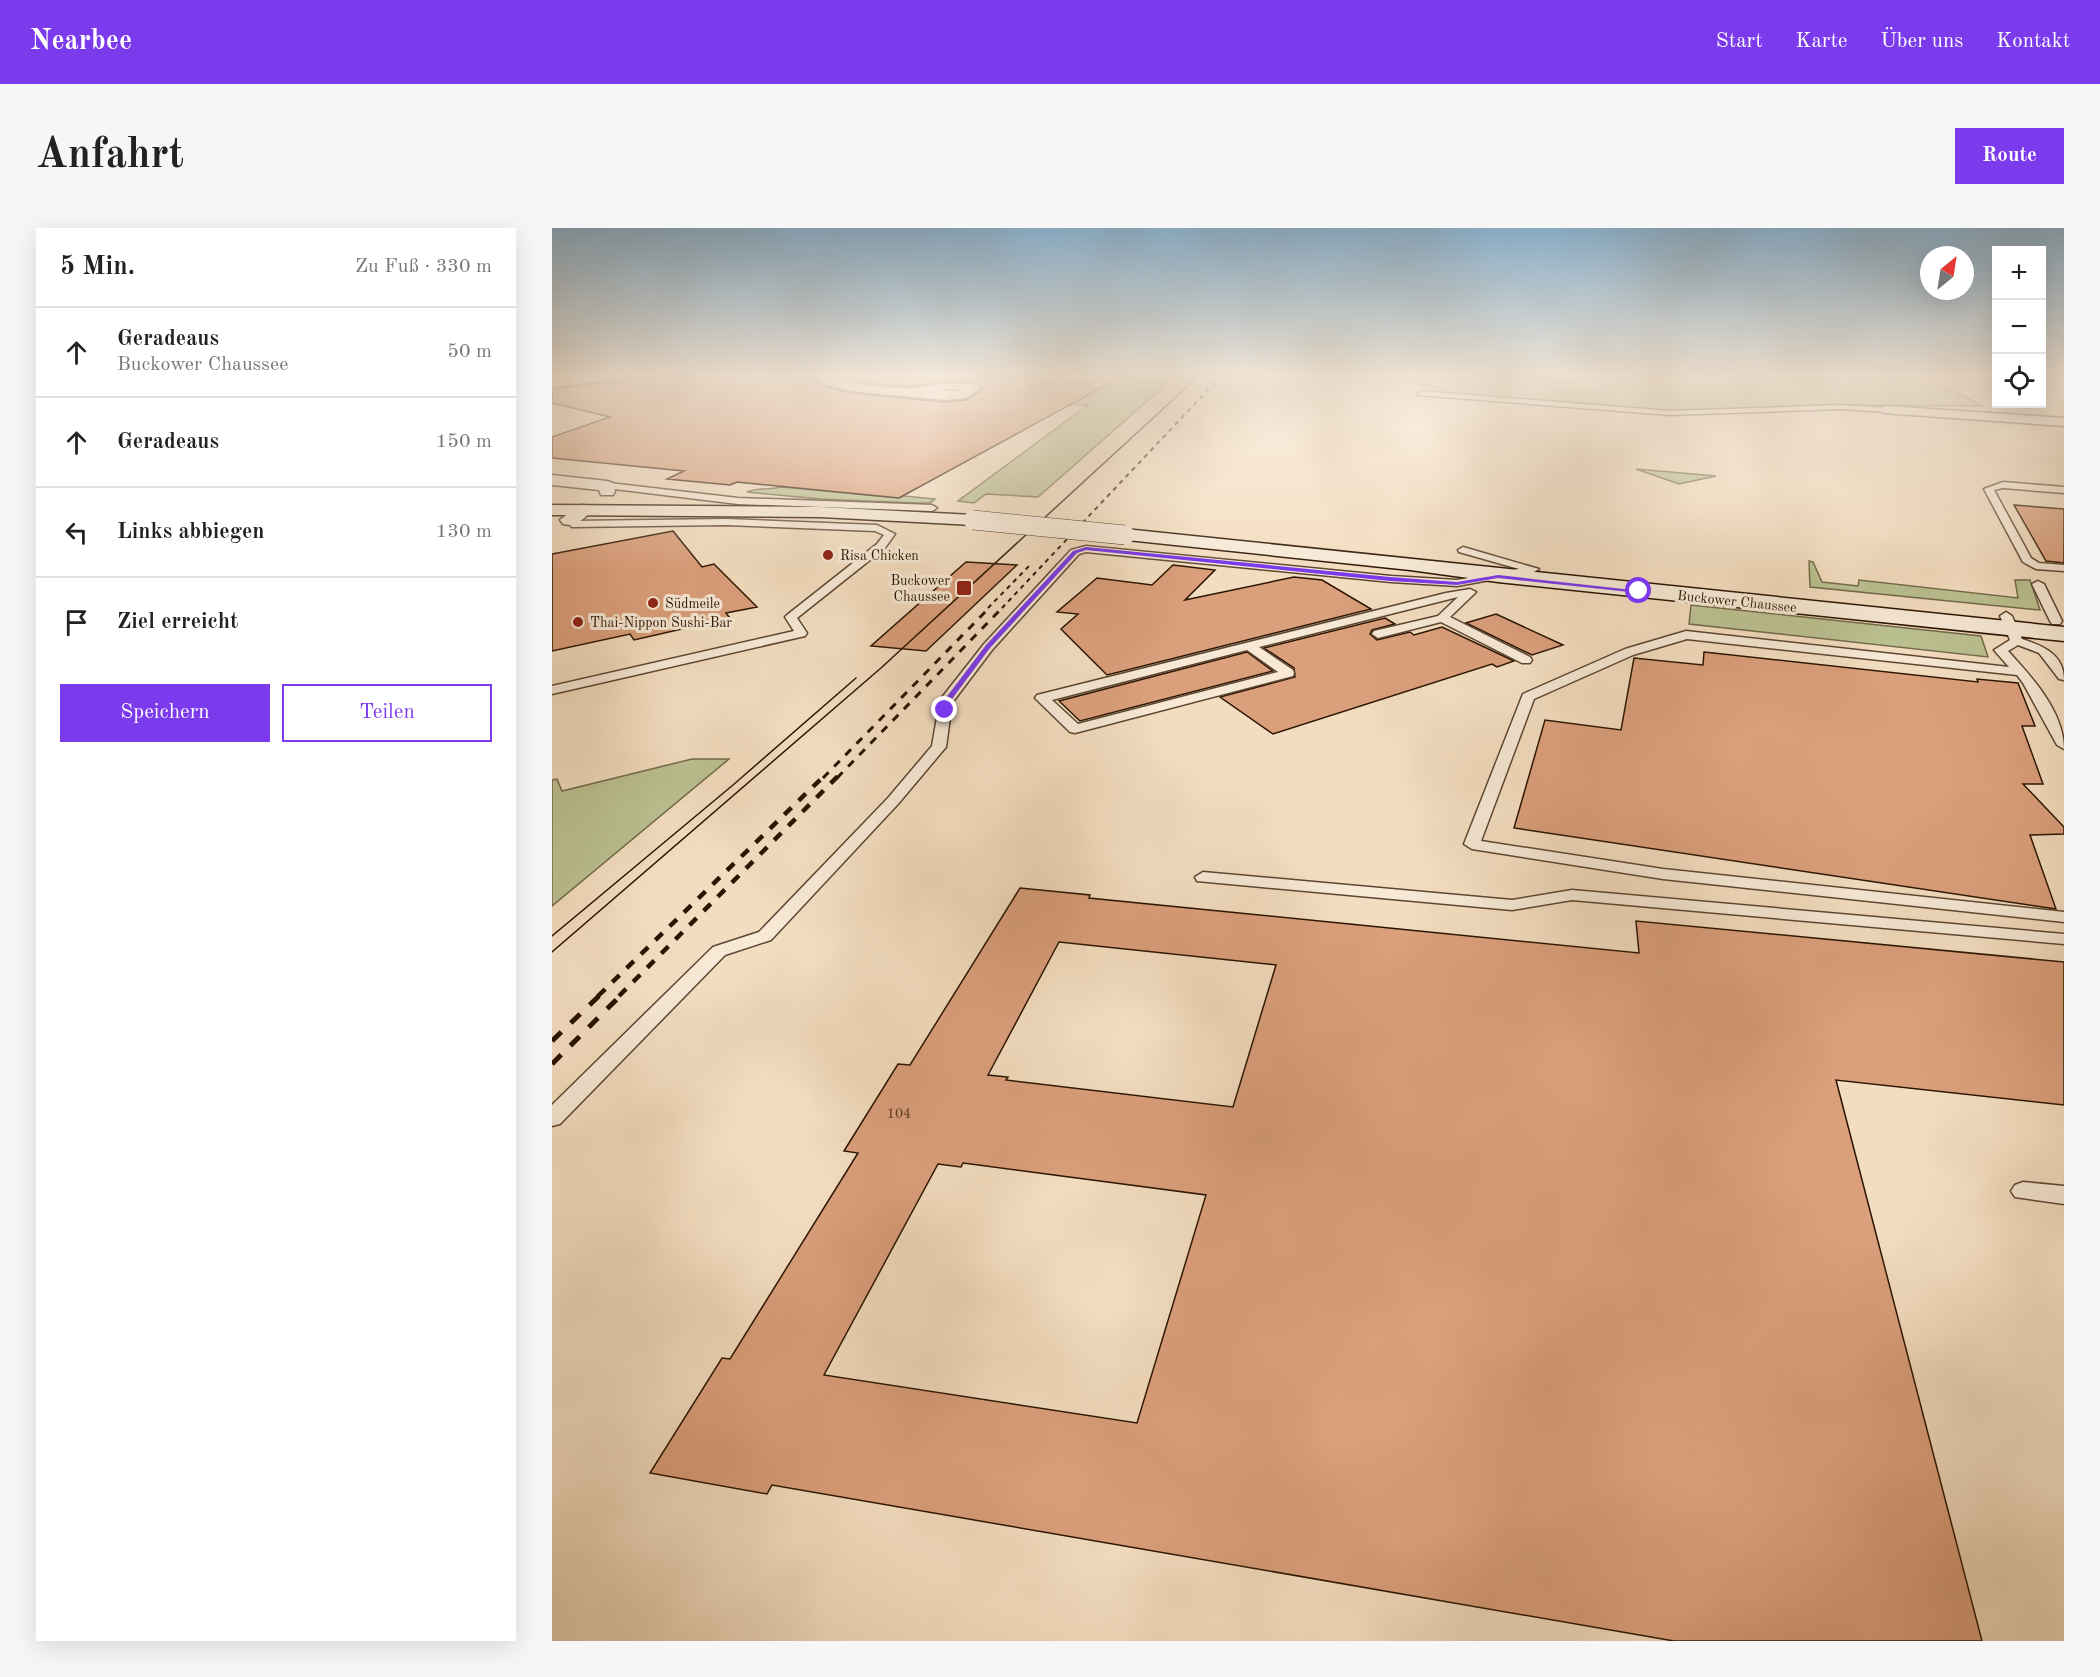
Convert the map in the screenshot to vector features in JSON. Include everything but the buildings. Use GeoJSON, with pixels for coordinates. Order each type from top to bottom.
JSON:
{"type":"FeatureCollection","features":[{"type":"Feature","properties":{"kind":"main road"},"geometry":{"type":"LineString","coordinates":[[552,480],[604,488]]}},
{"type":"Feature","properties":{"kind":"main road","name":"Buckower Chaussee"},"geometry":{"type":"LineString","coordinates":[[552,510],[569,518],[667,512],[821,513],[973,520],[1410,564],[1498,576],[1795,601]]}},
{"type":"Feature","properties":{"kind":"main road","name":"Buckower Chaussee"},"geometry":{"type":"LineString","coordinates":[[1410,564],[1534,569],[2011,629],[2061,626]]}},
{"type":"Feature","properties":{"kind":"lane"},"geometry":{"type":"LineString","coordinates":[[2064,490],[2003,485],[1989,489],[2027,560],[2036,566],[2064,568]]}},
{"type":"Feature","properties":{"kind":"lane"},"geometry":{"type":"LineString","coordinates":[[604,488],[738,501],[932,508]]}},
{"type":"Feature","properties":{"kind":"lane"},"geometry":{"type":"LineString","coordinates":[[552,690],[801,633],[790,617],[881,546],[890,534],[877,528],[569,518]]}},
{"type":"Feature","properties":{"kind":"lane"},"geometry":{"type":"LineString","coordinates":[[552,1118],[719,951],[765,936],[893,801],[939,747],[945,703],[988,646],[1075,552],[1086,549],[1457,584],[1534,569]]}},
{"type":"Feature","properties":{"kind":"lane"},"geometry":{"type":"LineString","coordinates":[[1463,550],[1534,569]]}},
{"type":"Feature","properties":{"kind":"lane"},"geometry":{"type":"LineString","coordinates":[[1249,646],[1288,673],[1074,729],[1042,698],[1249,646],[1470,592],[1480,589],[1498,576]]}},
{"type":"Feature","properties":{"kind":"lane"},"geometry":{"type":"LineString","coordinates":[[2038,584],[2061,626]]}},
{"type":"Feature","properties":{"kind":"lane"},"geometry":{"type":"LineString","coordinates":[[1378,634],[1442,618],[1470,592]]}},
{"type":"Feature","properties":{"kind":"lane"},"geometry":{"type":"LineString","coordinates":[[1442,618],[1526,660]]}},
{"type":"Feature","properties":{"kind":"lane"},"geometry":{"type":"LineString","coordinates":[[2064,676],[2043,650],[2011,629],[2000,650],[2029,681],[2064,745]]}},
{"type":"Feature","properties":{"kind":"lane"},"geometry":{"type":"LineString","coordinates":[[2020,672],[1686,635],[1629,652],[1528,697],[1472,844],[1663,874],[2064,917]]}},
{"type":"Feature","properties":{"kind":"lane"},"geometry":{"type":"LineString","coordinates":[[1203,877],[1512,905],[1572,895],[2064,939]]}},
{"type":"Feature","properties":{"kind":"lane"},"geometry":{"type":"LineString","coordinates":[[2023,1191],[2064,1195]]}},
{"type":"Feature","properties":{"kind":"green space"},"geometry":{"type":"Polygon","coordinates":[[[1041,440],[1103,440],[1038,497],[986,494],[974,503],[958,501],[1041,440]]]}},
{"type":"Feature","properties":{"kind":"green space"},"geometry":{"type":"Polygon","coordinates":[[[1636,469],[1716,476],[1679,484],[1636,469]]]}},
{"type":"Feature","properties":{"kind":"green space"},"geometry":{"type":"Polygon","coordinates":[[[782,487],[899,498],[904,496],[935,499],[930,503],[918,503],[820,499],[747,492],[782,487]]]}},
{"type":"Feature","properties":{"kind":"green space"},"geometry":{"type":"Polygon","coordinates":[[[1809,561],[1813,562],[1822,582],[1858,586],[1859,580],[2018,598],[2015,580],[2030,580],[2040,610],[1810,587],[1809,561]]]}},
{"type":"Feature","properties":{"kind":"green space"},"geometry":{"type":"Polygon","coordinates":[[[1691,605],[1981,636],[1988,657],[1689,624],[1691,605]]]}},
{"type":"Feature","properties":{"kind":"green space"},"geometry":{"type":"Polygon","coordinates":[[[692,759],[729,759],[552,906],[552,780],[557,779],[562,791],[692,759]]]}},
{"type":"Feature","properties":{"kind":"tram line"},"geometry":{"type":"LineString","coordinates":[[552,952],[881,668],[1129,440]]}},
{"type":"Feature","properties":{"kind":"tram line"},"geometry":{"type":"LineString","coordinates":[[552,936],[733,785],[856,678]]}},
{"type":"Feature","properties":{"kind":"railway"},"geometry":{"type":"LineString","coordinates":[[1002,608],[1161,440]]}},
{"type":"Feature","properties":{"kind":"railway"},"geometry":{"type":"LineString","coordinates":[[988,608],[1030,565]]}},
{"type":"Feature","properties":{"kind":"railway"},"geometry":{"type":"LineString","coordinates":[[823,778],[990,607]]}},
{"type":"Feature","properties":{"kind":"railway"},"geometry":{"type":"LineString","coordinates":[[837,778],[1003,607]]}},
{"type":"Feature","properties":{"kind":"railway"},"geometry":{"type":"LineString","coordinates":[[598,996],[824,776]]}},
{"type":"Feature","properties":{"kind":"railway"},"geometry":{"type":"LineString","coordinates":[[619,996],[838,776]]}},
{"type":"Feature","properties":{"kind":"railway"},"geometry":{"type":"LineString","coordinates":[[552,1041],[600,995]]}},
{"type":"Feature","properties":{"kind":"railway"},"geometry":{"type":"LineString","coordinates":[[552,1064],[621,995]]}},
{"type":"Feature","properties":{"kind":"place","name":"Risa Chicken"},"geometry":{"type":"Point","coordinates":[828,555]}},
{"type":"Feature","properties":{"kind":"place","name":"Buckower Chaussee"},"geometry":{"type":"Point","coordinates":[964,588]}},
{"type":"Feature","properties":{"kind":"place","name":"Südmeile"},"geometry":{"type":"Point","coordinates":[653,603]}},
{"type":"Feature","properties":{"kind":"place","name":"Thai-Nippon Sushi-Bar"},"geometry":{"type":"Point","coordinates":[578,622]}},
{"type":"Feature","properties":{"kind":"route"},"geometry":{"type":"LineString","coordinates":[[945,710],[945,703],[988,646],[1075,552],[1086,549],[1390,579],[1457,584],[1498,576],[1639,591]]}}]}
